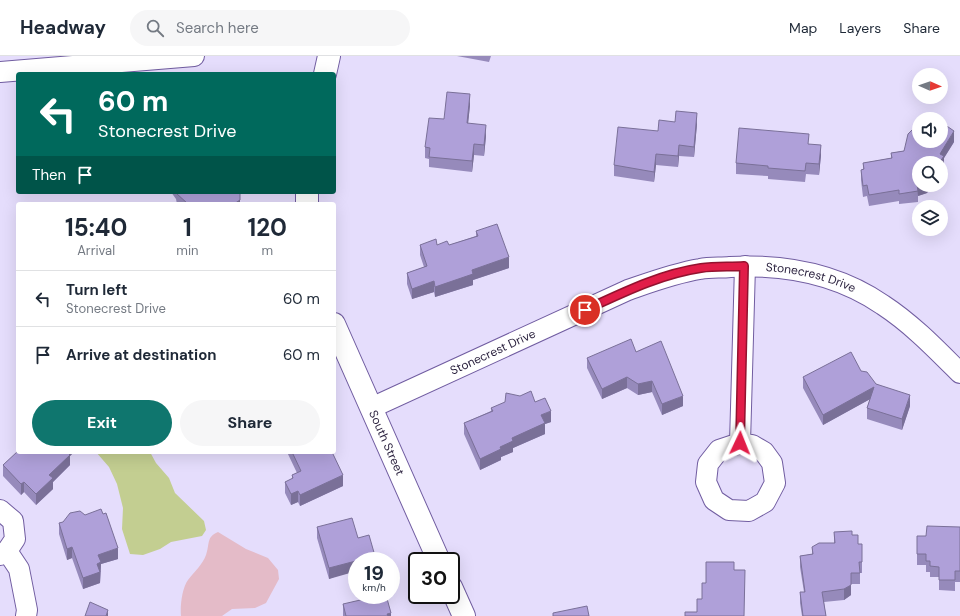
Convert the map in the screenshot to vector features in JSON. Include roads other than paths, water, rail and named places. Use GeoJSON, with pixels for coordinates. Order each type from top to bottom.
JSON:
{"type":"FeatureCollection","features":[{"type":"Feature","properties":{"kind":"street"},"geometry":{"type":"LineString","coordinates":[[0,72],[194,56]]}},
{"type":"Feature","properties":{"kind":"street"},"geometry":{"type":"LineString","coordinates":[[325,72],[329,56]]}},
{"type":"Feature","properties":{"kind":"street"},"geometry":{"type":"LineString","coordinates":[[740,443],[744,266]]}},
{"type":"Feature","properties":{"kind":"street","name":"Stonecrest Drive"},"geometry":{"type":"LineString","coordinates":[[371,408],[628,290],[662,278],[701,268],[744,266],[789,268],[812,273],[871,297],[896,313],[960,373]]}},
{"type":"Feature","properties":{"kind":"street","name":"South Street"},"geometry":{"type":"LineString","coordinates":[[336,329],[436,552]]}},
{"type":"Feature","properties":{"kind":"street"},"geometry":{"type":"LineString","coordinates":[[0,510],[13,521],[15,539],[3,553],[19,569],[27,610],[26,616]]}},
{"type":"Feature","properties":{"kind":"street"},"geometry":{"type":"LineString","coordinates":[[459,604],[464,616]]}}]}
